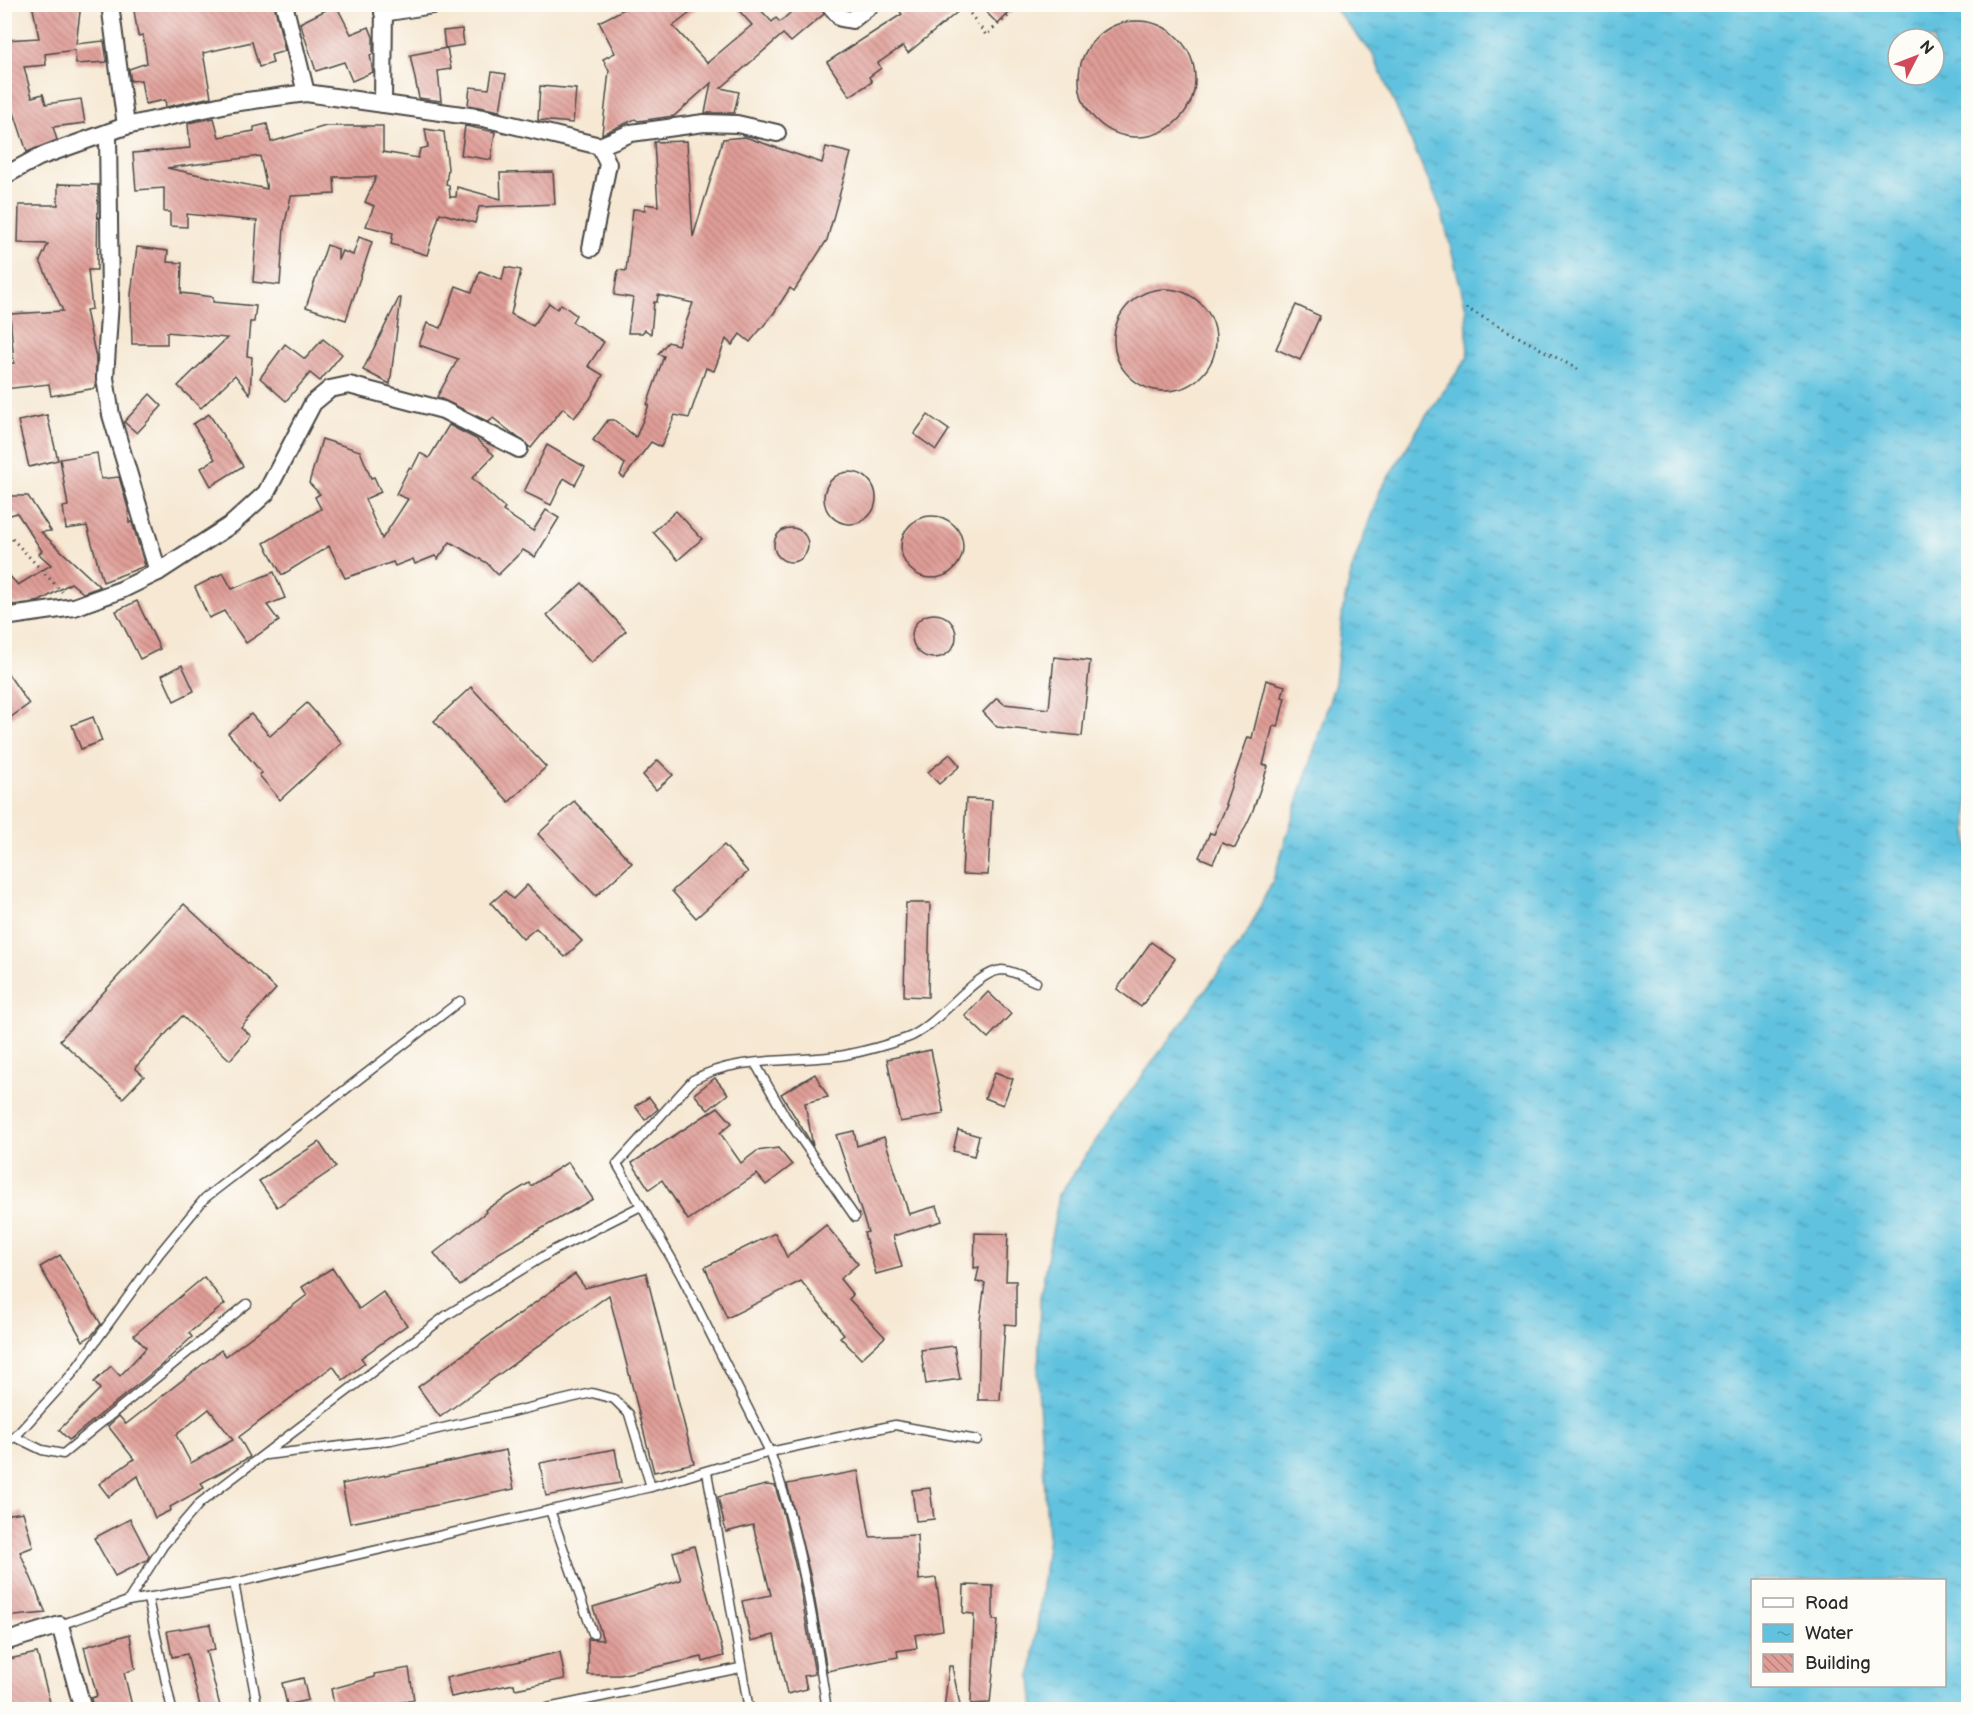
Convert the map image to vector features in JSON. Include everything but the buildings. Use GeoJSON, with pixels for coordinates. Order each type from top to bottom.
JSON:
{"type":"FeatureCollection","features":[{"type":"Feature","properties":{"kind":"street"},"geometry":{"type":"LineString","coordinates":[[110,4],[126,126]]}},
{"type":"Feature","properties":{"kind":"street"},"geometry":{"type":"LineString","coordinates":[[284,4],[306,93]]}},
{"type":"Feature","properties":{"kind":"street"},"geometry":{"type":"LineString","coordinates":[[383,104],[383,9],[439,4]]}},
{"type":"Feature","properties":{"kind":"street"},"geometry":{"type":"LineString","coordinates":[[829,4],[841,18],[852,20],[872,4]]}},
{"type":"Feature","properties":{"kind":"street"},"geometry":{"type":"LineString","coordinates":[[4,176],[39,157],[126,126],[232,103],[306,93],[483,118],[600,146],[631,133],[704,123],[737,124],[777,133]]}},
{"type":"Feature","properties":{"kind":"street"},"geometry":{"type":"LineString","coordinates":[[108,134],[110,301],[105,378],[111,415],[158,572]]}},
{"type":"Feature","properties":{"kind":"street"},"geometry":{"type":"LineString","coordinates":[[591,248],[608,164],[600,146]]}},
{"type":"Feature","properties":{"kind":"street"},"geometry":{"type":"LineString","coordinates":[[4,617],[74,607],[121,590],[158,572],[232,524],[266,493],[313,403],[330,389],[349,385],[443,410],[519,449]]}},
{"type":"Feature","properties":{"kind":"street"},"geometry":{"type":"LineString","coordinates":[[4,1642],[60,1625],[83,1710]]}},
{"type":"Feature","properties":{"kind":"lane"},"geometry":{"type":"LineString","coordinates":[[827,1710],[814,1624],[780,1479],[770,1452],[681,1275],[617,1164],[693,1080],[706,1073],[755,1063],[845,1055],[907,1038],[920,1032],[988,974],[1003,970],[1036,981]]}},
{"type":"Feature","properties":{"kind":"lane"},"geometry":{"type":"LineString","coordinates":[[4,1443],[15,1437],[72,1374],[159,1254],[205,1198],[460,1001]]}},
{"type":"Feature","properties":{"kind":"lane"},"geometry":{"type":"LineString","coordinates":[[755,1063],[785,1116],[855,1217]]}},
{"type":"Feature","properties":{"kind":"lane"},"geometry":{"type":"LineString","coordinates":[[128,1601],[163,1546],[200,1503],[447,1315],[554,1250],[641,1206]]}},
{"type":"Feature","properties":{"kind":"lane"},"geometry":{"type":"LineString","coordinates":[[15,1437],[42,1450],[63,1455],[247,1304]]}},
{"type":"Feature","properties":{"kind":"lane"},"geometry":{"type":"LineString","coordinates":[[266,1455],[391,1440],[592,1393],[614,1399],[629,1414],[651,1487]]}},
{"type":"Feature","properties":{"kind":"lane"},"geometry":{"type":"LineString","coordinates":[[60,1625],[128,1601],[234,1583],[651,1487],[770,1452],[895,1425],[977,1440]]}},
{"type":"Feature","properties":{"kind":"lane"},"geometry":{"type":"LineString","coordinates":[[707,1472],[749,1710]]}},
{"type":"Feature","properties":{"kind":"lane"},"geometry":{"type":"LineString","coordinates":[[550,1510],[593,1634]]}},
{"type":"Feature","properties":{"kind":"lane"},"geometry":{"type":"LineString","coordinates":[[234,1583],[258,1710]]}},
{"type":"Feature","properties":{"kind":"lane"},"geometry":{"type":"LineString","coordinates":[[148,1599],[172,1710]]}},
{"type":"Feature","properties":{"kind":"lane"},"geometry":{"type":"LineString","coordinates":[[538,1710],[740,1668]]}},
{"type":"Feature","properties":{"kind":"path"},"geometry":{"type":"LineString","coordinates":[[963,4],[987,35],[1022,4]]}},
{"type":"Feature","properties":{"kind":"path"},"geometry":{"type":"LineString","coordinates":[[1466,308],[1579,370]]}},
{"type":"Feature","properties":{"kind":"path"},"geometry":{"type":"LineString","coordinates":[[4,530],[45,571],[74,607]]}},
{"type":"Feature","properties":{"kind":"water"},"geometry":{"type":"Polygon","coordinates":[[[1332,5],[1968,5],[1968,1709],[1034,1709],[1031,1677],[1048,1537],[1038,1387],[1040,1297],[1059,1195],[1114,1114],[1245,937],[1273,880],[1335,683],[1343,608],[1352,569],[1380,491],[1424,419],[1468,357],[1466,308],[1441,209],[1372,53],[1332,5]]]}}]}
